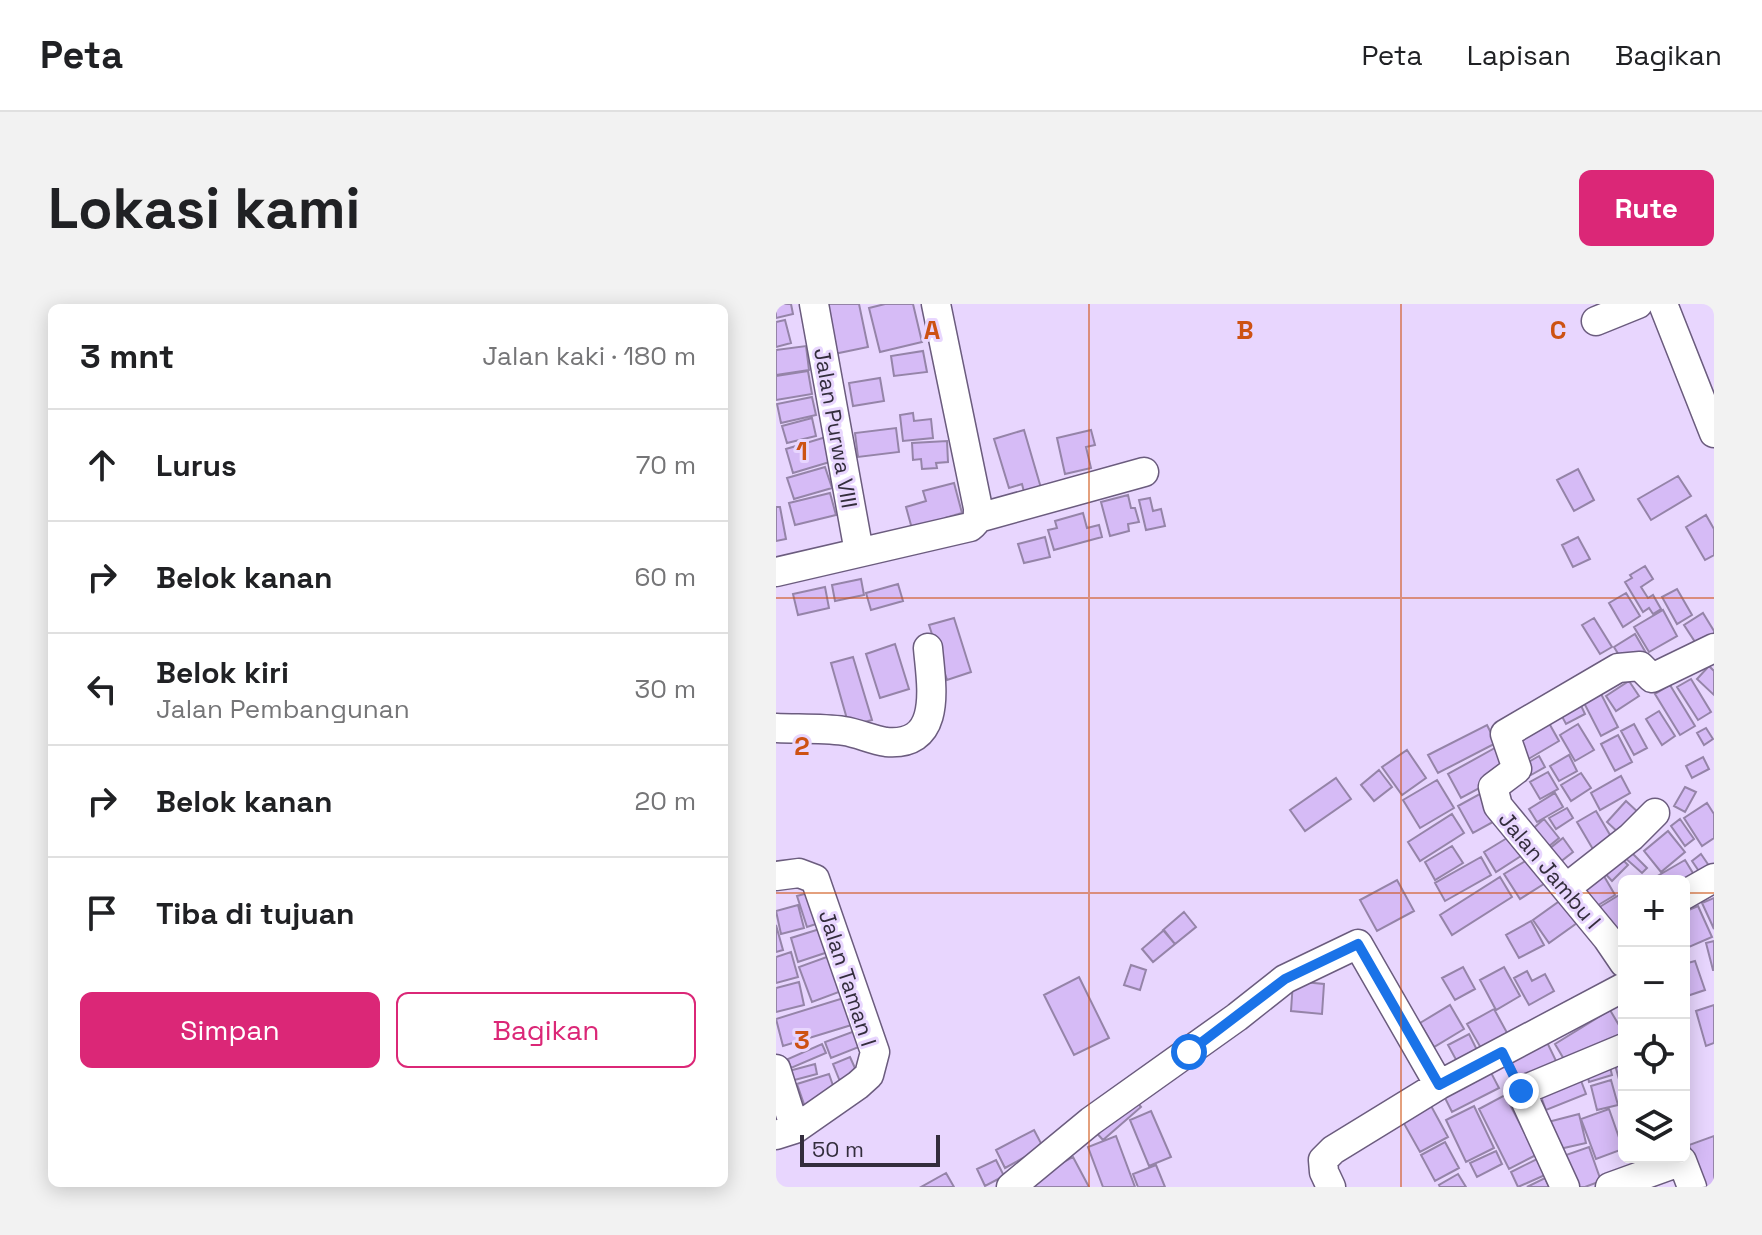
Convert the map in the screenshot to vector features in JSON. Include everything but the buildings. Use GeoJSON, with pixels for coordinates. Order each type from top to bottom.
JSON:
{"type":"FeatureCollection","features":[{"type":"Feature","properties":{"kind":"street","name":"Jalan Purwa VIII"},"geometry":{"type":"LineString","coordinates":[[814,304],[859,552]]}},
{"type":"Feature","properties":{"kind":"street"},"geometry":{"type":"LineString","coordinates":[[936,304],[974,522]]}},
{"type":"Feature","properties":{"kind":"street"},"geometry":{"type":"LineString","coordinates":[[1596,321],[1638,304]]}},
{"type":"Feature","properties":{"kind":"street"},"geometry":{"type":"LineString","coordinates":[[1663,304],[1714,433]]}},
{"type":"Feature","properties":{"kind":"street"},"geometry":{"type":"LineString","coordinates":[[776,572],[974,522],[1144,472]]}},
{"type":"Feature","properties":{"kind":"street"},"geometry":{"type":"LineString","coordinates":[[776,728],[845,731],[888,742],[911,738],[923,731],[933,701],[928,648]]}},
{"type":"Feature","properties":{"kind":"street","name":"Jalan Jambu I"},"geometry":{"type":"LineString","coordinates":[[1616,933],[1566,888],[1498,806],[1493,787],[1517,769],[1505,734],[1618,668],[1640,666],[1652,678],[1714,648]]}},
{"type":"Feature","properties":{"kind":"street"},"geometry":{"type":"LineString","coordinates":[[1566,888],[1631,837],[1655,813]]}},
{"type":"Feature","properties":{"kind":"street","name":"Jalan Taman I"},"geometry":{"type":"LineString","coordinates":[[776,876],[799,873],[815,879],[875,1052],[869,1075],[858,1085],[785,1132]]}},
{"type":"Feature","properties":{"kind":"street"},"geometry":{"type":"LineString","coordinates":[[1690,892],[1714,878]]}},
{"type":"Feature","properties":{"kind":"street"},"geometry":{"type":"LineString","coordinates":[[1009,1186],[1091,1121],[1285,979],[1358,944],[1439,1085]]}},
{"type":"Feature","properties":{"kind":"street"},"geometry":{"type":"LineString","coordinates":[[1331,1187],[1324,1172],[1323,1160],[1333,1150],[1439,1085],[1618,990]]}},
{"type":"Feature","properties":{"kind":"street"},"geometry":{"type":"LineString","coordinates":[[1521,1091],[1618,1051]]}},
{"type":"Feature","properties":{"kind":"street"},"geometry":{"type":"LineString","coordinates":[[1502,1052],[1565,1187]]}},
{"type":"Feature","properties":{"kind":"street"},"geometry":{"type":"LineString","coordinates":[[776,1069],[785,1132]]}},
{"type":"Feature","properties":{"kind":"street"},"geometry":{"type":"LineString","coordinates":[[1610,1187],[1685,1168]]}},
{"type":"Feature","properties":{"kind":"route"},"geometry":{"type":"LineString","coordinates":[[1189,1052],[1285,979],[1358,944],[1439,1085],[1502,1052],[1521,1091]]}}]}
